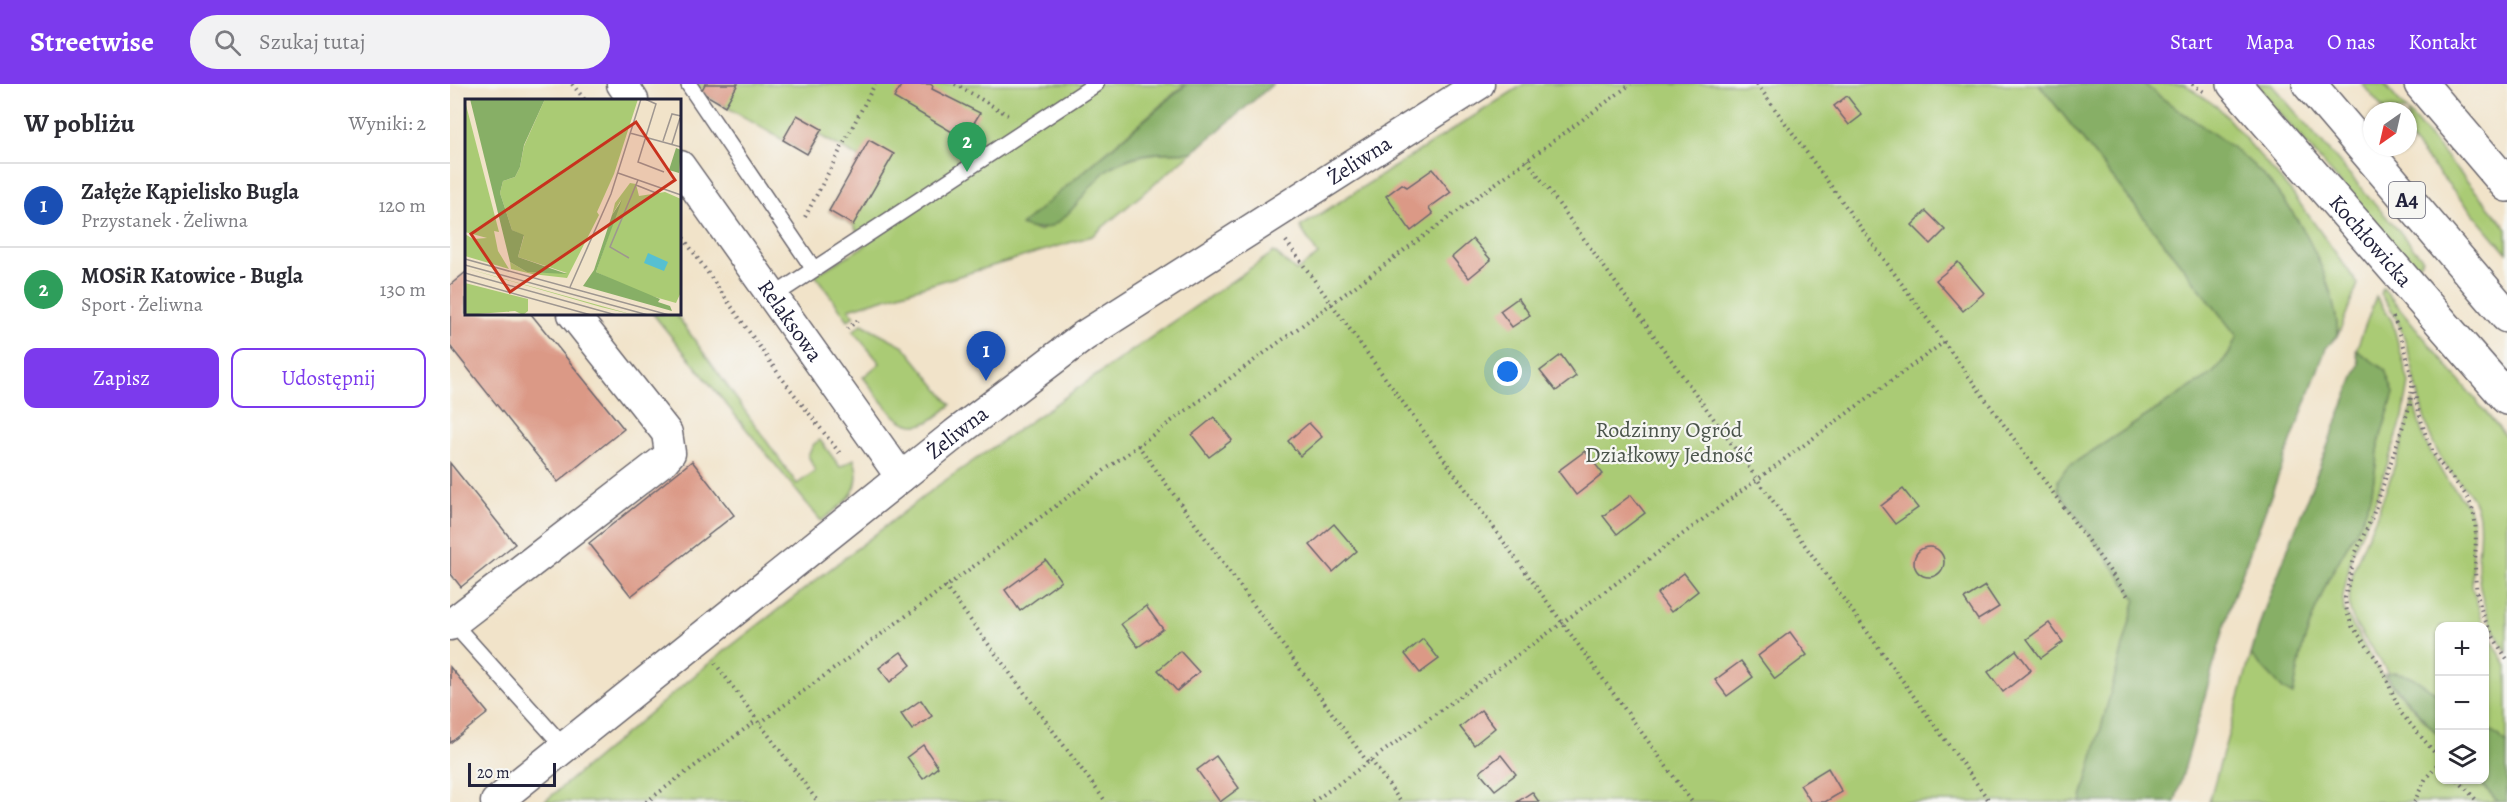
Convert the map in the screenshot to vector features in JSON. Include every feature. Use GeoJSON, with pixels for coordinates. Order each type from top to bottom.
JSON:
{"type":"FeatureCollection","features":[{"type":"Feature","properties":{"kind":"main road","name":"Kochłowicka"},"geometry":{"type":"LineString","coordinates":[[2234,84],[2507,398]]}},
{"type":"Feature","properties":{"kind":"main road","name":"A4"},"geometry":{"type":"LineString","coordinates":[[2309,84],[2507,316]]}},
{"type":"Feature","properties":{"kind":"main road"},"geometry":{"type":"LineString","coordinates":[[2421,84],[2507,185]]}},
{"type":"Feature","properties":{"kind":"street"},"geometry":{"type":"LineString","coordinates":[[622,84],[632,99]]}},
{"type":"Feature","properties":{"kind":"street","name":"Żeliwna"},"geometry":{"type":"LineString","coordinates":[[496,802],[901,477],[1084,336],[1479,84]]}},
{"type":"Feature","properties":{"kind":"street","name":"Relaksowa"},"geometry":{"type":"LineString","coordinates":[[681,167],[901,477]]}},
{"type":"Feature","properties":{"kind":"street"},"geometry":{"type":"LineString","coordinates":[[451,623],[664,460],[670,453],[668,433],[574,315]]}},
{"type":"Feature","properties":{"kind":"lane"},"geometry":{"type":"LineString","coordinates":[[772,297],[1096,84]]}},
{"type":"Feature","properties":{"kind":"lane"},"geometry":{"type":"LineString","coordinates":[[689,85],[813,268]]}},
{"type":"Feature","properties":{"kind":"lane"},"geometry":{"type":"LineString","coordinates":[[451,623],[564,747]]}},
{"type":"Feature","properties":{"kind":"path"},"geometry":{"type":"LineString","coordinates":[[572,84],[584,99]]}},
{"type":"Feature","properties":{"kind":"path"},"geometry":{"type":"LineString","coordinates":[[793,239],[875,84]]}},
{"type":"Feature","properties":{"kind":"path"},"geometry":{"type":"LineString","coordinates":[[955,84],[1029,127]]}},
{"type":"Feature","properties":{"kind":"path"},"geometry":{"type":"LineString","coordinates":[[646,802],[1631,84]]}},
{"type":"Feature","properties":{"kind":"path"},"geometry":{"type":"LineString","coordinates":[[1757,84],[2130,599]]}},
{"type":"Feature","properties":{"kind":"path"},"geometry":{"type":"LineString","coordinates":[[1527,160],[1990,802]]}},
{"type":"Feature","properties":{"kind":"path"},"geometry":{"type":"LineString","coordinates":[[1269,217],[1692,802]]}},
{"type":"Feature","properties":{"kind":"path"},"geometry":{"type":"LineString","coordinates":[[681,234],[780,376],[842,456]]}},
{"type":"Feature","properties":{"kind":"path"},"geometry":{"type":"LineString","coordinates":[[2391,313],[2401,338],[2421,420],[2434,454],[2472,507],[2475,522],[2476,584],[2481,610],[2493,637],[2507,659]]}},
{"type":"Feature","properties":{"kind":"path"},"geometry":{"type":"LineString","coordinates":[[847,329],[858,320]]}},
{"type":"Feature","properties":{"kind":"path"},"geometry":{"type":"LineString","coordinates":[[1313,802],[1562,623],[1944,342]]}},
{"type":"Feature","properties":{"kind":"path"},"geometry":{"type":"LineString","coordinates":[[2413,383],[2410,405],[2373,515],[2355,554],[2345,598],[2352,626],[2380,664],[2401,713],[2435,755]]}},
{"type":"Feature","properties":{"kind":"path"},"geometry":{"type":"LineString","coordinates":[[1138,445],[1369,762],[1401,802]]}},
{"type":"Feature","properties":{"kind":"path"},"geometry":{"type":"LineString","coordinates":[[945,586],[1106,802]]}},
{"type":"Feature","properties":{"kind":"path"},"geometry":{"type":"LineString","coordinates":[[697,641],[818,802]]}},
{"type":"Feature","properties":{"kind":"path"},"geometry":{"type":"LineString","coordinates":[[2414,802],[2435,766]]}},
{"type":"Feature","properties":{"kind":"path"},"geometry":{"type":"LineString","coordinates":[[2462,784],[2478,802]]}},
{"type":"Feature","properties":{"kind":"green space"},"geometry":{"type":"Polygon","coordinates":[[[687,84],[1185,84],[1022,225],[1038,231],[1062,217],[1096,179],[1117,164],[1146,155],[1193,152],[1092,236],[849,309],[854,316],[848,320],[815,275],[866,245],[853,225],[829,211],[860,158],[819,135],[807,154],[687,84]]]}},
{"type":"Feature","properties":{"kind":"green space"},"geometry":{"type":"Polygon","coordinates":[[[1187,84],[1273,84],[1193,152],[1154,153],[1127,159],[1105,172],[1062,219],[1050,227],[1036,229],[1021,225],[1187,84]]]}},
{"type":"Feature","properties":{"kind":"green space","name":"Rodzinny Ogród Działkowy Jedność"},"geometry":{"type":"Polygon","coordinates":[[[1524,84],[2039,84],[2237,336],[2229,354],[2213,373],[2066,468],[2058,490],[2136,599],[2081,802],[544,802],[713,660],[940,484],[1274,252],[1296,271],[1318,255],[1300,227],[1524,84]]]}},
{"type":"Feature","properties":{"kind":"green space"},"geometry":{"type":"Polygon","coordinates":[[[2039,84],[2144,84],[2232,147],[2262,174],[2294,215],[2319,262],[2335,311],[2338,335],[2326,348],[2232,600],[2175,802],[2081,802],[2136,599],[2058,490],[2058,480],[2066,468],[2213,373],[2229,354],[2237,336],[2039,84]]]}},
{"type":"Feature","properties":{"kind":"green space"},"geometry":{"type":"Polygon","coordinates":[[[2144,84],[2184,84],[2219,108],[2293,194],[2358,284],[2338,335],[2335,311],[2319,262],[2308,238],[2278,193],[2244,157],[2144,84]]]}},
{"type":"Feature","properties":{"kind":"green space"},"geometry":{"type":"Polygon","coordinates":[[[2254,84],[2271,84],[2423,259],[2415,269],[2254,84]]]}},
{"type":"Feature","properties":{"kind":"green space"},"geometry":{"type":"Polygon","coordinates":[[[2362,84],[2384,84],[2399,102],[2377,102],[2362,84]]]}},
{"type":"Feature","properties":{"kind":"green space"},"geometry":{"type":"Polygon","coordinates":[[[2417,123],[2507,228],[2507,253],[2417,148],[2417,123]]]}},
{"type":"Feature","properties":{"kind":"green space"},"geometry":{"type":"Polygon","coordinates":[[[2383,288],[2507,438],[2507,653],[2495,632],[2482,599],[2478,563],[2480,524],[2476,506],[2467,490],[2438,454],[2432,440],[2406,344],[2400,327],[2380,294],[2383,288]]]}},
{"type":"Feature","properties":{"kind":"green space"},"geometry":{"type":"Polygon","coordinates":[[[2376,297],[2392,321],[2409,383],[2403,417],[2371,513],[2352,553],[2343,597],[2344,611],[2381,674],[2435,732],[2435,784],[2482,784],[2498,802],[2209,802],[2251,655],[2284,690],[2293,694],[2303,645],[2315,611],[2328,580],[2362,520],[2371,497],[2380,439],[2394,393],[2356,350],[2376,297]]]}},
{"type":"Feature","properties":{"kind":"green space"},"geometry":{"type":"Polygon","coordinates":[[[654,315],[677,315],[797,484],[815,471],[808,455],[814,444],[820,440],[840,467],[854,459],[857,480],[850,496],[821,521],[654,315]]]}},
{"type":"Feature","properties":{"kind":"green space"},"geometry":{"type":"Polygon","coordinates":[[[862,324],[904,346],[951,405],[928,422],[918,425],[908,424],[891,412],[863,377],[880,363],[853,331],[862,324]]]}},
{"type":"Feature","properties":{"kind":"green space"},"geometry":{"type":"Polygon","coordinates":[[[2356,350],[2385,370],[2394,393],[2380,439],[2371,497],[2362,520],[2328,580],[2315,611],[2303,645],[2293,695],[2284,690],[2251,655],[2262,616],[2359,364],[2356,350]]]}},
{"type":"Feature","properties":{"kind":"green space"},"geometry":{"type":"Polygon","coordinates":[[[2413,400],[2424,440],[2443,474],[2469,508],[2473,522],[2472,586],[2483,622],[2435,622],[2435,692],[2412,677],[2388,673],[2356,625],[2350,610],[2349,597],[2353,572],[2377,514],[2406,429],[2413,400]]]}},
{"type":"Feature","properties":{"kind":"green space"},"geometry":{"type":"Polygon","coordinates":[[[2489,635],[2507,666],[2507,744],[2489,729],[2489,635]]]}},
{"type":"Feature","properties":{"kind":"green space"},"geometry":{"type":"Polygon","coordinates":[[[2394,672],[2412,677],[2435,692],[2435,731],[2384,674],[2394,672]]]}},
{"type":"Feature","properties":{"kind":"green space"},"geometry":{"type":"Polygon","coordinates":[[[2489,729],[2507,744],[2507,802],[2498,802],[2482,784],[2489,784],[2489,729]]]}},
{"type":"Feature","properties":{"kind":"building"},"geometry":{"type":"Polygon","coordinates":[[[705,84],[738,84],[725,106],[701,92],[705,84]]]}},
{"type":"Feature","properties":{"kind":"building"},"geometry":{"type":"Polygon","coordinates":[[[902,84],[930,84],[933,86],[932,89],[980,113],[964,139],[894,98],[902,84]]]}},
{"type":"Feature","properties":{"kind":"building"},"geometry":{"type":"Polygon","coordinates":[[[1847,96],[1862,115],[1849,125],[1834,106],[1847,96]]]}},
{"type":"Feature","properties":{"kind":"building"},"geometry":{"type":"Polygon","coordinates":[[[797,115],[822,129],[807,154],[783,140],[797,115]]]}},
{"type":"Feature","properties":{"kind":"building"},"geometry":{"type":"Polygon","coordinates":[[[869,140],[894,154],[853,225],[829,211],[869,140]]]}},
{"type":"Feature","properties":{"kind":"building"},"geometry":{"type":"Polygon","coordinates":[[[1433,169],[1451,192],[1429,208],[1433,214],[1411,231],[1386,196],[1402,184],[1407,187],[1433,169]]]}},
{"type":"Feature","properties":{"kind":"building"},"geometry":{"type":"Polygon","coordinates":[[[1926,211],[1945,230],[1931,244],[1912,225],[1926,211]]]}},
{"type":"Feature","properties":{"kind":"building"},"geometry":{"type":"Polygon","coordinates":[[[1473,239],[1491,260],[1469,278],[1452,257],[1473,239]]]}},
{"type":"Feature","properties":{"kind":"building"},"geometry":{"type":"Polygon","coordinates":[[[1958,262],[1984,293],[1963,311],[1936,280],[1958,262]]]}},
{"type":"Feature","properties":{"kind":"building"},"geometry":{"type":"Polygon","coordinates":[[[465,273],[465,315],[532,315],[624,429],[558,482],[450,346],[450,285],[465,273]]]}},
{"type":"Feature","properties":{"kind":"building"},"geometry":{"type":"Polygon","coordinates":[[[1518,298],[1530,315],[1512,327],[1500,311],[1518,298]]]}},
{"type":"Feature","properties":{"kind":"building"},"geometry":{"type":"Polygon","coordinates":[[[1561,355],[1576,376],[1556,391],[1540,371],[1561,355]]]}},
{"type":"Feature","properties":{"kind":"building"},"geometry":{"type":"Polygon","coordinates":[[[1214,417],[1232,440],[1209,457],[1192,435],[1214,417]]]}},
{"type":"Feature","properties":{"kind":"building"},"geometry":{"type":"Polygon","coordinates":[[[1309,423],[1322,437],[1300,456],[1288,441],[1309,423]]]}},
{"type":"Feature","properties":{"kind":"building"},"geometry":{"type":"Polygon","coordinates":[[[1585,451],[1603,474],[1576,495],[1558,471],[1585,451]]]}},
{"type":"Feature","properties":{"kind":"building"},"geometry":{"type":"Polygon","coordinates":[[[692,461],[734,515],[631,596],[589,543],[692,461]]]}},
{"type":"Feature","properties":{"kind":"building"},"geometry":{"type":"Polygon","coordinates":[[[450,463],[515,544],[461,587],[450,573],[450,463]]]}},
{"type":"Feature","properties":{"kind":"building"},"geometry":{"type":"Polygon","coordinates":[[[1903,489],[1918,508],[1895,524],[1881,506],[1903,489]]]}},
{"type":"Feature","properties":{"kind":"building"},"geometry":{"type":"Polygon","coordinates":[[[1631,495],[1645,513],[1617,534],[1603,516],[1631,495]]]}},
{"type":"Feature","properties":{"kind":"building"},"geometry":{"type":"Polygon","coordinates":[[[1334,524],[1357,551],[1333,572],[1310,545],[1334,524]]]}},
{"type":"Feature","properties":{"kind":"building"},"geometry":{"type":"Polygon","coordinates":[[[1929,547],[1940,551],[1944,562],[1940,573],[1929,577],[1918,573],[1914,562],[1918,551],[1929,547]]]}},
{"type":"Feature","properties":{"kind":"building"},"geometry":{"type":"Polygon","coordinates":[[[1046,560],[1061,581],[1020,611],[1005,590],[1046,560]]]}},
{"type":"Feature","properties":{"kind":"building"},"geometry":{"type":"Polygon","coordinates":[[[1684,573],[1698,591],[1671,612],[1657,594],[1684,573]]]}},
{"type":"Feature","properties":{"kind":"building"},"geometry":{"type":"Polygon","coordinates":[[[1985,586],[1999,607],[1978,620],[1964,599],[1985,586]]]}},
{"type":"Feature","properties":{"kind":"building"},"geometry":{"type":"Polygon","coordinates":[[[1146,606],[1163,629],[1138,647],[1121,624],[1146,606]]]}},
{"type":"Feature","properties":{"kind":"building"},"geometry":{"type":"Polygon","coordinates":[[[2049,623],[2063,642],[2041,658],[2027,639],[2049,623]]]}},
{"type":"Feature","properties":{"kind":"building"},"geometry":{"type":"Polygon","coordinates":[[[1790,632],[1807,655],[1775,679],[1758,656],[1790,632]]]}},
{"type":"Feature","properties":{"kind":"building"},"geometry":{"type":"Polygon","coordinates":[[[1423,639],[1439,659],[1420,673],[1405,654],[1423,639]]]}},
{"type":"Feature","properties":{"kind":"building"},"geometry":{"type":"Polygon","coordinates":[[[2016,650],[2031,670],[2003,692],[1988,672],[2016,650]]]}},
{"type":"Feature","properties":{"kind":"building"},"geometry":{"type":"Polygon","coordinates":[[[1180,651],[1199,672],[1177,691],[1158,670],[1180,651]]]}},
{"type":"Feature","properties":{"kind":"building"},"geometry":{"type":"Polygon","coordinates":[[[901,652],[911,665],[890,682],[879,668],[901,652]]]}},
{"type":"Feature","properties":{"kind":"building"},"geometry":{"type":"Polygon","coordinates":[[[1741,661],[1753,677],[1727,696],[1715,680],[1741,661]]]}},
{"type":"Feature","properties":{"kind":"building"},"geometry":{"type":"Polygon","coordinates":[[[450,667],[488,713],[450,743],[450,667]]]}},
{"type":"Feature","properties":{"kind":"building"},"geometry":{"type":"Polygon","coordinates":[[[921,700],[932,716],[912,730],[901,714],[921,700]]]}},
{"type":"Feature","properties":{"kind":"building"},"geometry":{"type":"Polygon","coordinates":[[[1481,710],[1495,728],[1474,745],[1460,727],[1481,710]]]}},
{"type":"Feature","properties":{"kind":"building"},"geometry":{"type":"Polygon","coordinates":[[[923,745],[938,767],[923,779],[907,757],[923,745]]]}},
{"type":"Feature","properties":{"kind":"building"},"geometry":{"type":"Polygon","coordinates":[[[1501,755],[1516,774],[1495,790],[1480,772],[1501,755]]]}},
{"type":"Feature","properties":{"kind":"building"},"geometry":{"type":"Polygon","coordinates":[[[1216,756],[1239,788],[1220,802],[1197,770],[1216,756]]]}},
{"type":"Feature","properties":{"kind":"building"},"geometry":{"type":"Polygon","coordinates":[[[1828,768],[1842,792],[1825,802],[1811,802],[1800,785],[1828,768]]]}},
{"type":"Feature","properties":{"kind":"building"},"geometry":{"type":"Polygon","coordinates":[[[1532,792],[1539,802],[1517,802],[1532,792]]]}},
{"type":"Feature","properties":{"kind":"place","name":"MOSiR Katowice - Bugla"},"geometry":{"type":"Point","coordinates":[967,172]}},
{"type":"Feature","properties":{"kind":"place","name":"Załęże Kąpielisko Bugla"},"geometry":{"type":"Point","coordinates":[986,381]}}]}
